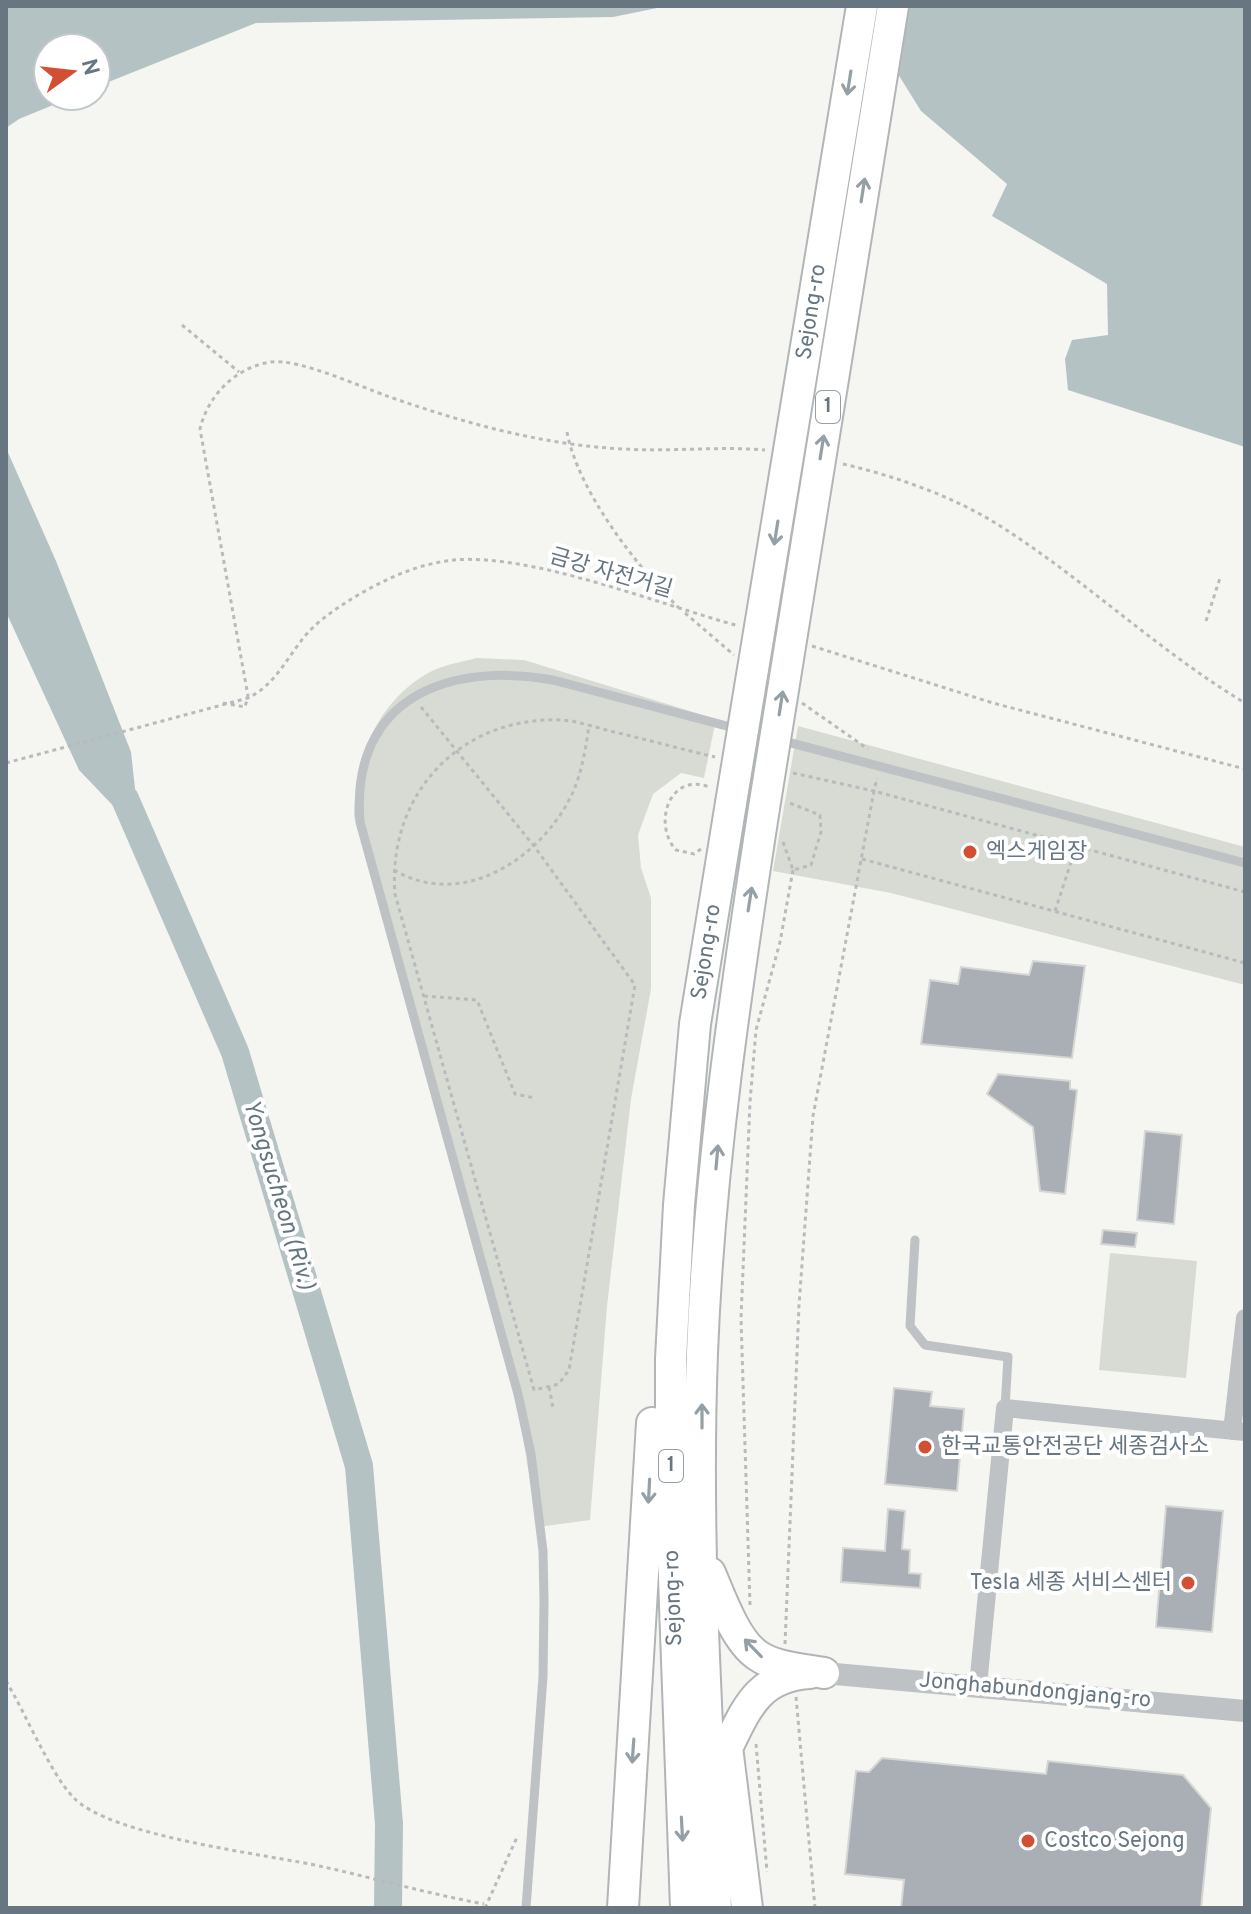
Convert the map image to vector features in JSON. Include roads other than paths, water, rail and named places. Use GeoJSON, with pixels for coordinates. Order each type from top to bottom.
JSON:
{"type":"FeatureCollection","features":[{"type":"Feature","properties":{"kind":"highway","name":"Sejong-ro"},"geometry":{"type":"LineString","coordinates":[[686,1908],[672,1526],[671,1374],[679,1205],[695,1024],[862,6]]}},
{"type":"Feature","properties":{"kind":"highway","name":"Sejong-ro"},"geometry":{"type":"LineString","coordinates":[[716,1908],[701,1494],[702,1354],[710,1228],[728,1038],[772,804],[893,6]]}},
{"type":"Feature","properties":{"kind":"highway"},"geometry":{"type":"LineString","coordinates":[[623,1908],[658,1316],[665,1231],[695,1024]]}},
{"type":"Feature","properties":{"kind":"highway"},"geometry":{"type":"LineString","coordinates":[[701,1494],[747,1908]]}},
{"type":"Feature","properties":{"kind":"highway"},"geometry":{"type":"LineString","coordinates":[[708,1568],[728,1616],[756,1655],[780,1665],[824,1673]]}},
{"type":"Feature","properties":{"kind":"highway"},"geometry":{"type":"LineString","coordinates":[[727,1748],[757,1693],[794,1674],[824,1673]]}},
{"type":"Feature","properties":{"kind":"street"},"geometry":{"type":"LineString","coordinates":[[978,1686],[1005,1408],[1238,1431],[1245,1318]]}},
{"type":"Feature","properties":{"kind":"street","name":"Jonghabundongjang-ro"},"geometry":{"type":"LineString","coordinates":[[824,1673],[1245,1711]]}},
{"type":"Feature","properties":{"kind":"lane"},"geometry":{"type":"LineString","coordinates":[[526,1908],[543,1677],[544,1576],[535,1484],[518,1394],[360,822],[360,774],[377,731],[413,697],[473,675],[517,673],[1245,863]]}},
{"type":"Feature","properties":{"kind":"lane"},"geometry":{"type":"LineString","coordinates":[[915,1240],[910,1326],[925,1345],[1008,1357],[1005,1408]]}},
{"type":"Feature","properties":{"kind":"waterway","name":"Yongsucheon (Riv.)"},"geometry":{"type":"LineString","coordinates":[[125,799],[235,1052],[359,1466],[389,1824],[388,1908]]}},
{"type":"Feature","properties":{"kind":"place","name":"엑스게임장"},"geometry":{"type":"Point","coordinates":[970,852]}},
{"type":"Feature","properties":{"kind":"place","name":"한국교통안전공단 세종검사소"},"geometry":{"type":"Point","coordinates":[925,1447]}},
{"type":"Feature","properties":{"kind":"place","name":"Tesla 세종 서비스센터"},"geometry":{"type":"Point","coordinates":[1188,1583]}},
{"type":"Feature","properties":{"kind":"place","name":"Costco Sejong"},"geometry":{"type":"Point","coordinates":[1028,1841]}}]}
